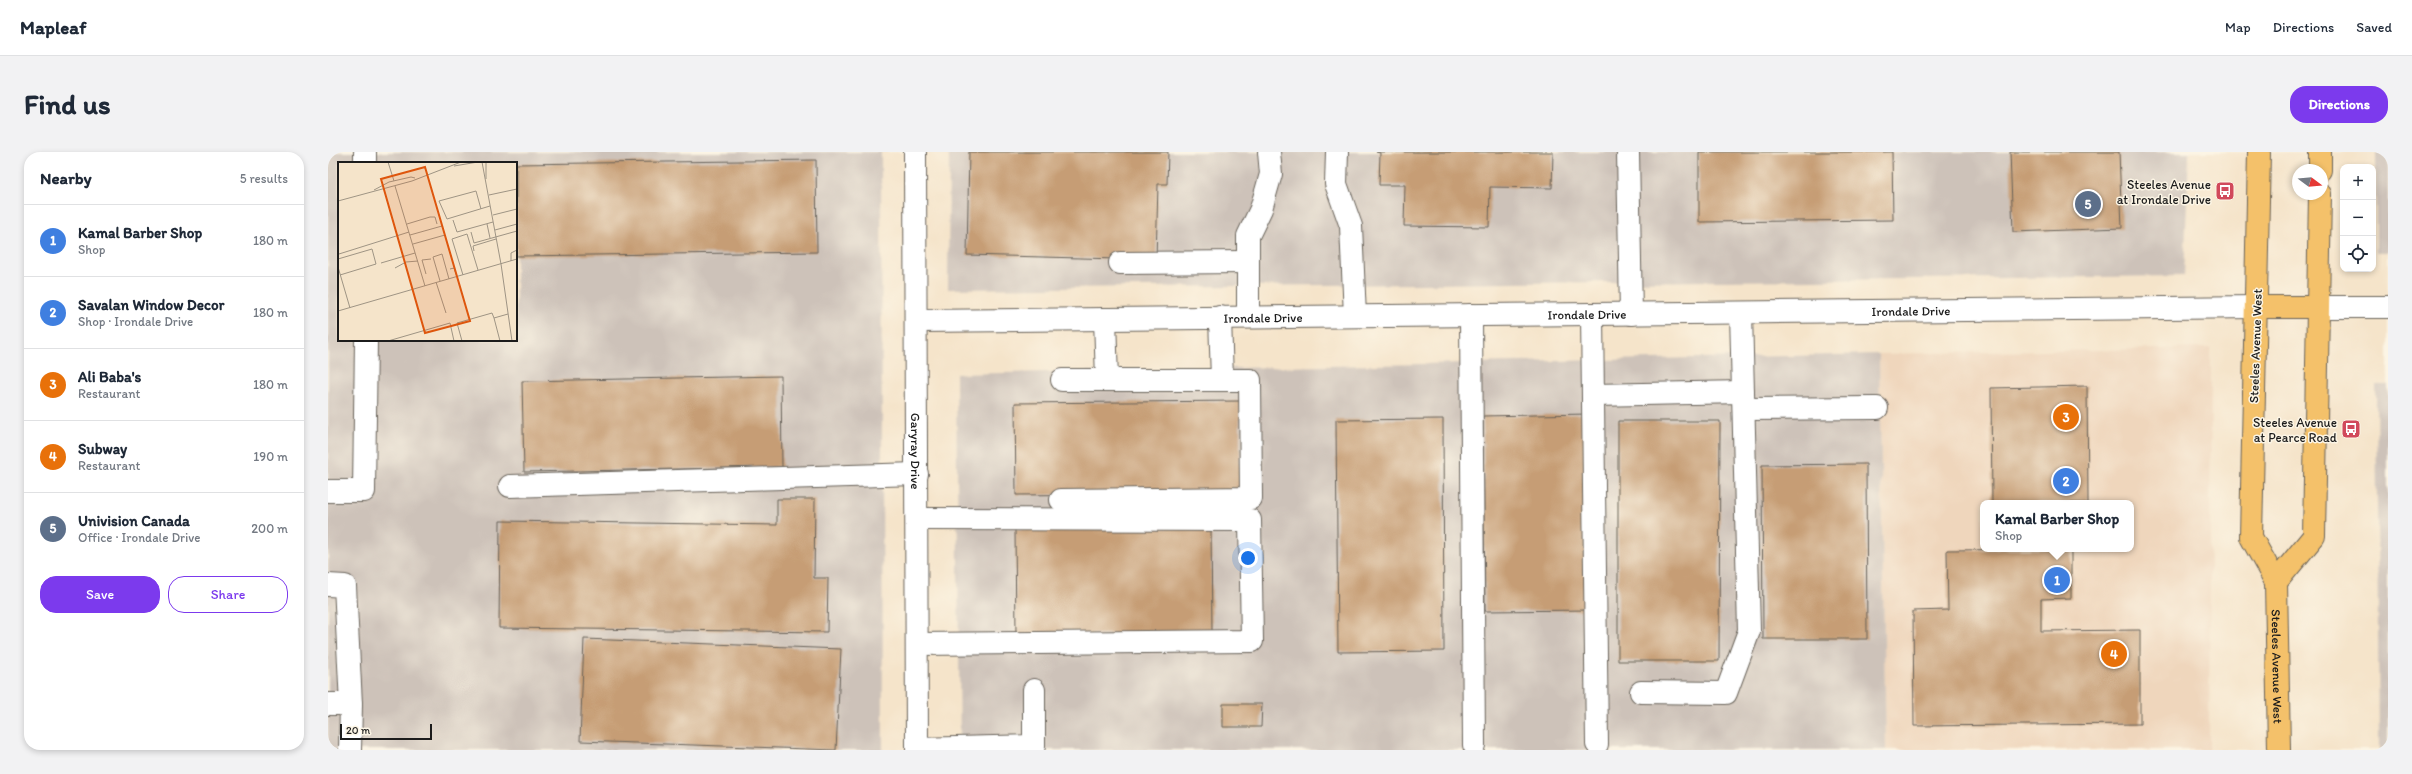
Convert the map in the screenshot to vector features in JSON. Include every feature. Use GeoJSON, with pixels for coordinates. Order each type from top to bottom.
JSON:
{"type":"FeatureCollection","features":[{"type":"Feature","properties":{"kind":"main road","name":"Steeles Avenue West"},"geometry":{"type":"LineString","coordinates":[[2259,152],[2257,307],[2251,537],[2276,582],[2279,750]]}},
{"type":"Feature","properties":{"kind":"main road"},"geometry":{"type":"LineString","coordinates":[[2320,152],[2320,164]]}},
{"type":"Feature","properties":{"kind":"main road"},"geometry":{"type":"LineString","coordinates":[[2276,582],[2314,536],[2320,200]]}},
{"type":"Feature","properties":{"kind":"main road"},"geometry":{"type":"LineString","coordinates":[[2257,307],[2317,307]]}},
{"type":"Feature","properties":{"kind":"street"},"geometry":{"type":"LineString","coordinates":[[365,152],[366,162]]}},
{"type":"Feature","properties":{"kind":"street","name":"Garyray Drive"},"geometry":{"type":"LineString","coordinates":[[915,152],[917,321],[917,750]]}},
{"type":"Feature","properties":{"kind":"street"},"geometry":{"type":"LineString","coordinates":[[1248,317],[1248,236],[1260,209],[1271,174],[1270,152]]}},
{"type":"Feature","properties":{"kind":"street"},"geometry":{"type":"LineString","coordinates":[[1337,152],[1336,184],[1351,226],[1355,316]]}},
{"type":"Feature","properties":{"kind":"street"},"geometry":{"type":"LineString","coordinates":[[1628,152],[1631,314]]}},
{"type":"Feature","properties":{"kind":"street"},"geometry":{"type":"LineString","coordinates":[[1120,263],[1247,262]]}},
{"type":"Feature","properties":{"kind":"street","name":"Irondale Drive"},"geometry":{"type":"LineString","coordinates":[[917,321],[2257,307]]}},
{"type":"Feature","properties":{"kind":"street"},"geometry":{"type":"LineString","coordinates":[[2317,307],[2388,307]]}},
{"type":"Feature","properties":{"kind":"street"},"geometry":{"type":"LineString","coordinates":[[1641,692],[1726,693],[1749,631],[1741,312]]}},
{"type":"Feature","properties":{"kind":"street"},"geometry":{"type":"LineString","coordinates":[[1592,314],[1597,744]]}},
{"type":"Feature","properties":{"kind":"street"},"geometry":{"type":"LineString","coordinates":[[1471,315],[1474,745]]}},
{"type":"Feature","properties":{"kind":"street"},"geometry":{"type":"LineString","coordinates":[[1220,318],[1222,380]]}},
{"type":"Feature","properties":{"kind":"street"},"geometry":{"type":"LineString","coordinates":[[1105,319],[1107,380]]}},
{"type":"Feature","properties":{"kind":"street"},"geometry":{"type":"LineString","coordinates":[[328,491],[364,491],[366,341]]}},
{"type":"Feature","properties":{"kind":"street"},"geometry":{"type":"LineString","coordinates":[[1061,500],[1251,498],[1250,380],[1062,380]]}},
{"type":"Feature","properties":{"kind":"street"},"geometry":{"type":"LineString","coordinates":[[1593,395],[1877,408]]}},
{"type":"Feature","properties":{"kind":"street"},"geometry":{"type":"LineString","coordinates":[[510,486],[917,474]]}},
{"type":"Feature","properties":{"kind":"street"},"geometry":{"type":"LineString","coordinates":[[917,519],[1250,520],[1252,641],[917,644]]}},
{"type":"Feature","properties":{"kind":"street"},"geometry":{"type":"LineString","coordinates":[[328,585],[346,586],[351,704],[350,750]]}},
{"type":"Feature","properties":{"kind":"street"},"geometry":{"type":"LineString","coordinates":[[917,750],[1034,746],[1034,690]]}},
{"type":"Feature","properties":{"kind":"street"},"geometry":{"type":"LineString","coordinates":[[328,704],[351,704]]}},
{"type":"Feature","properties":{"kind":"shaded area"},"geometry":{"type":"Polygon","coordinates":[[[328,152],[881,152],[883,750],[328,750],[328,152]]]}},
{"type":"Feature","properties":{"kind":"shaded area"},"geometry":{"type":"Polygon","coordinates":[[[949,152],[2189,152],[2184,276],[948,289],[949,152]]]}},
{"type":"Feature","properties":{"kind":"shaded area"},"geometry":{"type":"Polygon","coordinates":[[[2376,152],[2388,152],[2388,252],[2376,252],[2376,152]]]}},
{"type":"Feature","properties":{"kind":"shaded area"},"geometry":{"type":"Polygon","coordinates":[[[2211,348],[2209,750],[1886,750],[1879,354],[2211,348]]]}},
{"type":"Feature","properties":{"kind":"shaded area"},"geometry":{"type":"Polygon","coordinates":[[[1879,354],[1886,750],[960,750],[956,374],[1879,354]]]}},
{"type":"Feature","properties":{"kind":"shaded area"},"geometry":{"type":"Polygon","coordinates":[[[2376,385],[2388,385],[2388,750],[2379,750],[2376,385]]]}},
{"type":"Feature","properties":{"kind":"building"},"geometry":{"type":"Polygon","coordinates":[[[969,152],[1168,152],[1167,184],[1158,184],[1156,260],[967,255],[969,152]]]}},
{"type":"Feature","properties":{"kind":"building"},"geometry":{"type":"Polygon","coordinates":[[[1376,152],[1553,152],[1552,188],[1490,187],[1489,227],[1404,226],[1405,185],[1379,185],[1380,153],[1376,152]]]}},
{"type":"Feature","properties":{"kind":"building"},"geometry":{"type":"Polygon","coordinates":[[[1699,152],[1892,152],[1893,220],[1699,222],[1699,152]]]}},
{"type":"Feature","properties":{"kind":"building"},"geometry":{"type":"Polygon","coordinates":[[[2010,152],[2119,152],[2122,228],[2013,232],[2010,152]]]}},
{"type":"Feature","properties":{"kind":"building"},"geometry":{"type":"Polygon","coordinates":[[[816,160],[817,252],[517,256],[517,164],[816,160]]]}},
{"type":"Feature","properties":{"kind":"building"},"geometry":{"type":"Polygon","coordinates":[[[781,376],[782,467],[524,472],[522,381],[781,376]]]}},
{"type":"Feature","properties":{"kind":"building"},"geometry":{"type":"Polygon","coordinates":[[[2087,386],[2088,500],[1992,500],[1991,388],[2087,386]]]}},
{"type":"Feature","properties":{"kind":"building"},"geometry":{"type":"Polygon","coordinates":[[[1240,401],[1240,493],[1016,495],[1015,403],[1240,401]]]}},
{"type":"Feature","properties":{"kind":"building"},"geometry":{"type":"Polygon","coordinates":[[[1589,414],[1591,610],[1485,611],[1483,416],[1589,414]]]}},
{"type":"Feature","properties":{"kind":"building"},"geometry":{"type":"Polygon","coordinates":[[[1443,419],[1444,651],[1338,652],[1336,420],[1443,419]]]}},
{"type":"Feature","properties":{"kind":"building"},"geometry":{"type":"Polygon","coordinates":[[[1618,421],[1720,421],[1719,661],[1618,661],[1618,421]]]}},
{"type":"Feature","properties":{"kind":"building"},"geometry":{"type":"Polygon","coordinates":[[[1866,464],[1867,639],[1763,639],[1762,465],[1866,464]]]}},
{"type":"Feature","properties":{"kind":"building"},"geometry":{"type":"Polygon","coordinates":[[[777,499],[815,499],[814,578],[828,578],[827,632],[499,628],[500,521],[777,525],[777,499]]]}},
{"type":"Feature","properties":{"kind":"building"},"geometry":{"type":"Polygon","coordinates":[[[1211,528],[1212,633],[1016,635],[1015,529],[1211,528]]]}},
{"type":"Feature","properties":{"kind":"building"},"geometry":{"type":"Polygon","coordinates":[[[1947,550],[1980,550],[1980,552],[2071,552],[2071,598],[2041,599],[2041,631],[2140,630],[2140,724],[1914,726],[1913,611],[1948,610],[1947,550]]]}},
{"type":"Feature","properties":{"kind":"building"},"geometry":{"type":"Polygon","coordinates":[[[584,639],[841,649],[836,750],[580,741],[584,639]]]}},
{"type":"Feature","properties":{"kind":"building"},"geometry":{"type":"Polygon","coordinates":[[[1223,704],[1262,704],[1261,727],[1223,727],[1223,704]]]}},
{"type":"Feature","properties":{"kind":"place","name":"Steeles Avenue at Irondale Drive"},"geometry":{"type":"Point","coordinates":[2225,191]}},
{"type":"Feature","properties":{"kind":"place","name":"Univision Canada"},"geometry":{"type":"Point","coordinates":[2088,204]}},
{"type":"Feature","properties":{"kind":"place","name":"Ali Baba's"},"geometry":{"type":"Point","coordinates":[2066,417]}},
{"type":"Feature","properties":{"kind":"place","name":"Steeles Avenue at Pearce Road"},"geometry":{"type":"Point","coordinates":[2351,429]}},
{"type":"Feature","properties":{"kind":"place","name":"Savalan Window Decor"},"geometry":{"type":"Point","coordinates":[2066,481]}},
{"type":"Feature","properties":{"kind":"place","name":"Kamal Barber Shop"},"geometry":{"type":"Point","coordinates":[2057,580]}},
{"type":"Feature","properties":{"kind":"place","name":"Subway"},"geometry":{"type":"Point","coordinates":[2114,654]}}]}
